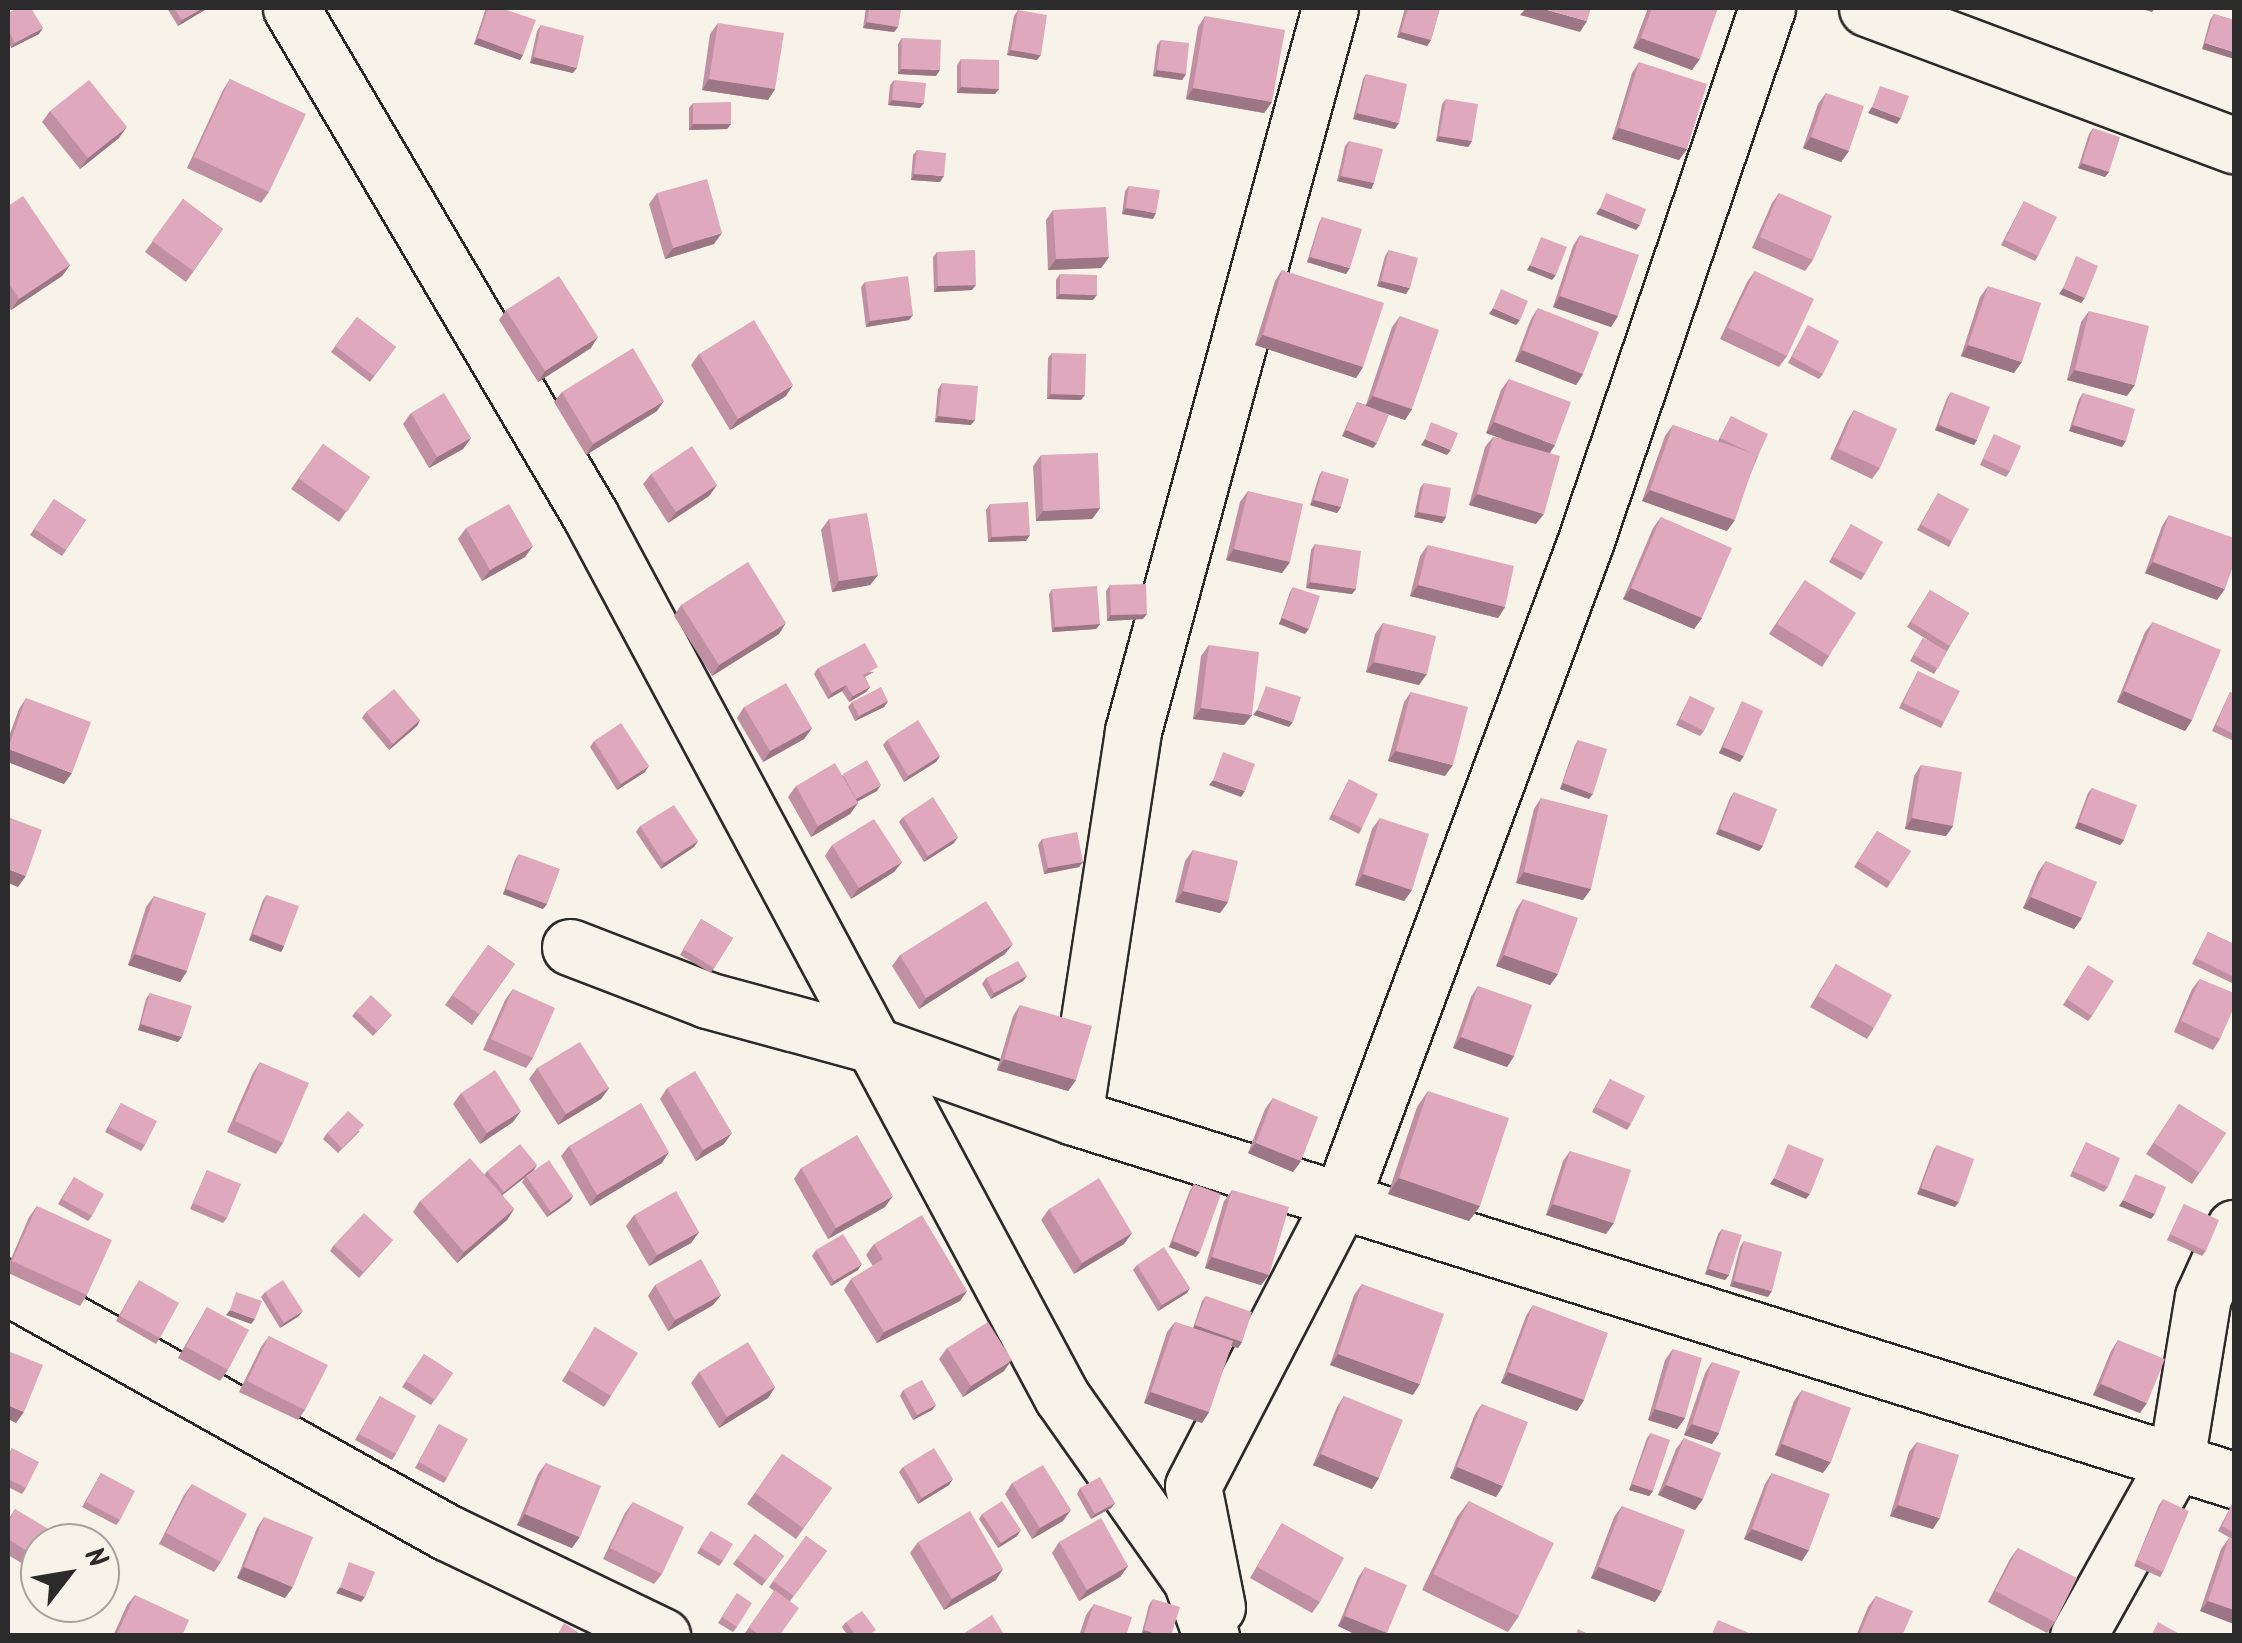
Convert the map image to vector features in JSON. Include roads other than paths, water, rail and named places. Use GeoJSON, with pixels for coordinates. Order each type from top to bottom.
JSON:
{"type":"FeatureCollection","features":[{"type":"Feature","properties":{"kind":"street"},"geometry":{"type":"LineString","coordinates":[[291,8],[590,515],[1062,1397],[1190,1580],[1211,1636]]}},
{"type":"Feature","properties":{"kind":"street"},"geometry":{"type":"LineString","coordinates":[[1074,1117],[1132,732],[1330,8]]}},
{"type":"Feature","properties":{"kind":"street"},"geometry":{"type":"LineString","coordinates":[[1223,1636],[1192,1486],[1341,1200],[1584,546],[1766,8]]}},
{"type":"Feature","properties":{"kind":"street"},"geometry":{"type":"LineString","coordinates":[[1867,8],[2234,145]]}},
{"type":"Feature","properties":{"kind":"street"},"geometry":{"type":"LineString","coordinates":[[570,947],[707,1000],[876,1046],[1074,1117],[2234,1480]]}},
{"type":"Feature","properties":{"kind":"street"},"geometry":{"type":"LineString","coordinates":[[2078,1636],[2176,1461],[2203,1297],[2234,1228]]}},
{"type":"Feature","properties":{"kind":"street"},"geometry":{"type":"LineString","coordinates":[[8,1288],[446,1532],[662,1636]]}}]}
